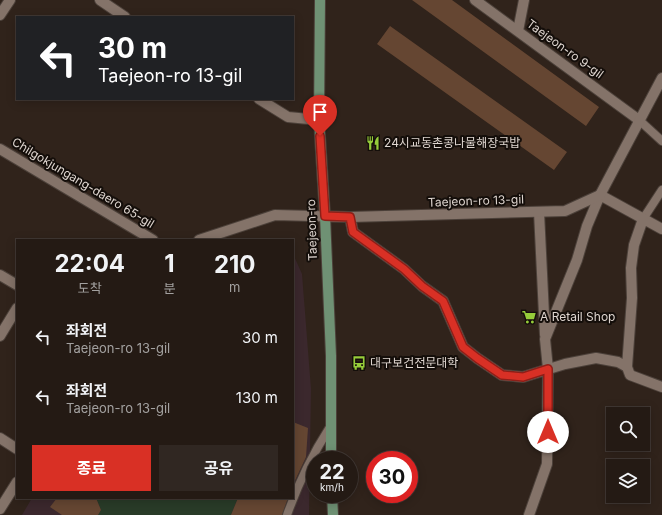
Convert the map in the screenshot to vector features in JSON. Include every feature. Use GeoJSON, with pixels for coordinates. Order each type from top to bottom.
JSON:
{"type":"FeatureCollection","features":[{"type":"Feature","properties":{"kind":"main road","name":"Taejeon-ro"},"geometry":{"type":"LineString","coordinates":[[320,0],[319,120],[331,356],[331,451]]}},
{"type":"Feature","properties":{"kind":"main road"},"geometry":{"type":"LineString","coordinates":[[332,503],[332,515]]}},
{"type":"Feature","properties":{"kind":"street"},"geometry":{"type":"LineString","coordinates":[[0,15],[10,0]]}},
{"type":"Feature","properties":{"kind":"street"},"geometry":{"type":"LineString","coordinates":[[100,0],[124,16]]}},
{"type":"Feature","properties":{"kind":"street","name":"Taejeon-ro 9-gil"},"geometry":{"type":"LineString","coordinates":[[475,0],[639,120]]}},
{"type":"Feature","properties":{"kind":"street"},"geometry":{"type":"LineString","coordinates":[[518,31],[524,0]]}},
{"type":"Feature","properties":{"kind":"street"},"geometry":{"type":"LineString","coordinates":[[545,339],[577,260],[587,226],[600,195],[662,78]]}},
{"type":"Feature","properties":{"kind":"street"},"geometry":{"type":"LineString","coordinates":[[261,100],[288,117],[319,120]]}},
{"type":"Feature","properties":{"kind":"street","name":"Chilgokjungang-daero 65-gil"},"geometry":{"type":"LineString","coordinates":[[0,149],[152,239]]}},
{"type":"Feature","properties":{"kind":"street"},"geometry":{"type":"LineString","coordinates":[[600,195],[662,229]]}},
{"type":"Feature","properties":{"kind":"street","name":"Taejeon-ro 13-gil"},"geometry":{"type":"LineString","coordinates":[[202,239],[275,215],[350,217],[565,211],[600,195]]}},
{"type":"Feature","properties":{"kind":"street"},"geometry":{"type":"LineString","coordinates":[[528,515],[547,464],[548,369],[545,339],[539,212]]}},
{"type":"Feature","properties":{"kind":"street"},"geometry":{"type":"LineString","coordinates":[[350,217],[353,232],[404,269],[422,286],[443,301],[463,347],[502,375],[523,377],[548,369],[596,358],[618,362],[627,367]]}},
{"type":"Feature","properties":{"kind":"street"},"geometry":{"type":"LineString","coordinates":[[643,219],[634,245],[631,268],[632,305],[627,367],[630,375],[662,387]]}},
{"type":"Feature","properties":{"kind":"street"},"geometry":{"type":"LineString","coordinates":[[0,275],[16,284]]}},
{"type":"Feature","properties":{"kind":"street"},"geometry":{"type":"LineString","coordinates":[[0,336],[16,310]]}},
{"type":"Feature","properties":{"kind":"street"},"geometry":{"type":"LineString","coordinates":[[0,438],[16,448]]}},
{"type":"Feature","properties":{"kind":"street"},"geometry":{"type":"LineString","coordinates":[[0,509],[16,484]]}},
{"type":"Feature","properties":{"kind":"lane"},"geometry":{"type":"LineString","coordinates":[[639,120],[662,141]]}},
{"type":"Feature","properties":{"kind":"lane"},"geometry":{"type":"LineString","coordinates":[[643,219],[662,190]]}},
{"type":"Feature","properties":{"kind":"lane"},"geometry":{"type":"LineString","coordinates":[[294,496],[316,448],[330,427]]}},
{"type":"Feature","properties":{"kind":"lane"},"geometry":{"type":"LineString","coordinates":[[287,515],[293,499]]}},
{"type":"Feature","properties":{"kind":"shaded area"},"geometry":{"type":"Polygon","coordinates":[[[294,256],[302,274],[311,389],[310,451],[306,451],[306,503],[309,503],[309,515],[22,515],[31,499],[294,499],[294,256]]]}},
{"type":"Feature","properties":{"kind":"green space"},"geometry":{"type":"Polygon","coordinates":[[[96,499],[238,499],[231,515],[98,515],[101,510],[96,499]]]}},
{"type":"Feature","properties":{"kind":"building"},"geometry":{"type":"Polygon","coordinates":[[[412,0],[452,0],[599,107],[586,126],[412,0]]]}},
{"type":"Feature","properties":{"kind":"building"},"geometry":{"type":"Polygon","coordinates":[[[390,26],[567,152],[554,170],[377,44],[390,26]]]}},
{"type":"Feature","properties":{"kind":"building"},"geometry":{"type":"Polygon","coordinates":[[[294,422],[308,428],[306,457],[294,483],[294,422]]]}},
{"type":"Feature","properties":{"kind":"building"},"geometry":{"type":"Polygon","coordinates":[[[56,499],[96,499],[101,510],[98,515],[62,515],[50,507],[56,499]]]}},
{"type":"Feature","properties":{"kind":"building"},"geometry":{"type":"Polygon","coordinates":[[[238,499],[288,499],[282,515],[231,515],[238,499]]]}},
{"type":"Feature","properties":{"kind":"place","name":"24시교동촌콩나물해장국밥"},"geometry":{"type":"Point","coordinates":[373,143]}},
{"type":"Feature","properties":{"kind":"place","name":"A Retail Shop"},"geometry":{"type":"Point","coordinates":[529,317]}},
{"type":"Feature","properties":{"kind":"place","name":"대구보건전문대학"},"geometry":{"type":"Point","coordinates":[359,363]}},
{"type":"Feature","properties":{"kind":"route"},"geometry":{"type":"LineString","coordinates":[[320,136],[325,216],[350,217],[353,232],[404,269],[422,286],[443,301],[463,347],[477,358],[502,375],[523,377],[548,369],[548,432]]}}]}
